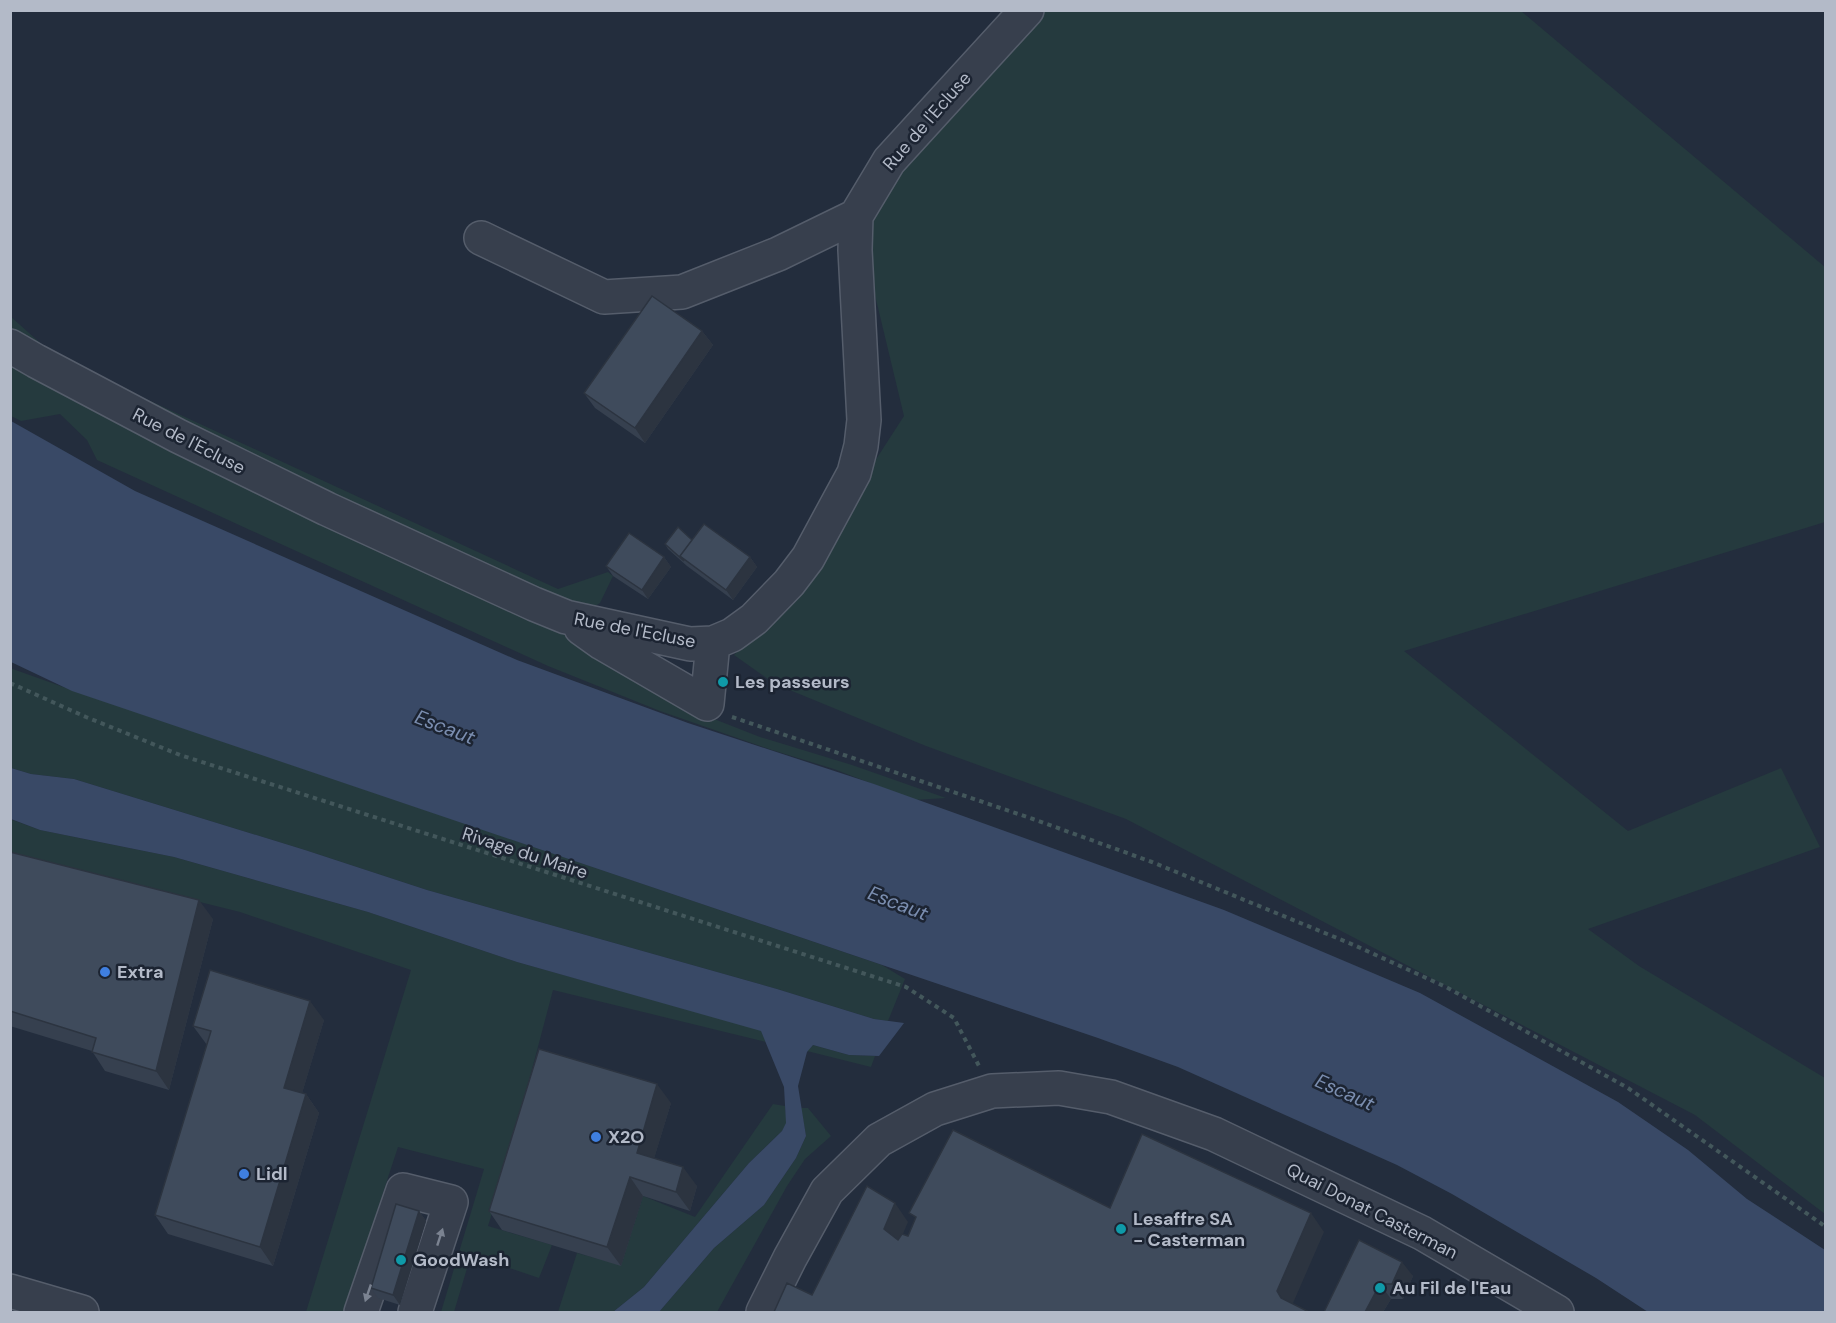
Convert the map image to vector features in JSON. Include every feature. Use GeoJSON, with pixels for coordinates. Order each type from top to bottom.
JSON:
{"type":"FeatureCollection","features":[{"type":"Feature","properties":{"kind":"street","name":"Rue de l'Ecluse"},"geometry":{"type":"LineString","coordinates":[[10,346],[129,411],[306,499],[448,566],[566,617],[690,644],[713,643],[732,635],[754,619],[789,583],[808,558],[854,473],[861,446],[864,420],[855,250],[856,216],[889,160],[1027,10]]}},
{"type":"Feature","properties":{"kind":"street"},"geometry":{"type":"LineString","coordinates":[[481,238],[604,297],[682,292],[778,254],[856,216]]}},
{"type":"Feature","properties":{"kind":"street"},"geometry":{"type":"LineString","coordinates":[[566,617],[602,643],[707,704],[713,643]]}},
{"type":"Feature","properties":{"kind":"street","name":"Quai Donat Casterman"},"geometry":{"type":"LineString","coordinates":[[763,1312],[827,1191],[879,1140],[935,1109],[992,1091],[1059,1089],[1111,1097],[1214,1134],[1422,1233],[1557,1312]]}},
{"type":"Feature","properties":{"kind":"street"},"geometry":{"type":"LineString","coordinates":[[361,1312],[403,1190],[451,1202],[415,1312]]}},
{"type":"Feature","properties":{"kind":"street"},"geometry":{"type":"LineString","coordinates":[[10,1291],[82,1312]]}},
{"type":"Feature","properties":{"kind":"path","name":"Rivage du Maire"},"geometry":{"type":"LineString","coordinates":[[10,683],[180,755],[906,987],[954,1018],[992,1091]]}},
{"type":"Feature","properties":{"kind":"path"},"geometry":{"type":"LineString","coordinates":[[707,704],[734,718],[1033,819],[1152,862],[1354,945],[1446,987],[1628,1088],[1826,1227]]}},
{"type":"Feature","properties":{"kind":"green space"},"geometry":{"type":"Polygon","coordinates":[[[1030,11],[1521,11],[1825,267],[1825,522],[1404,651],[1628,831],[1781,768],[1820,847],[1588,929],[1639,966],[1825,1078],[1825,1214],[1695,1115],[1126,819],[926,746],[775,684],[734,655],[780,608],[904,416],[856,216],[1030,11]]]}},
{"type":"Feature","properties":{"kind":"green space"},"geometry":{"type":"Polygon","coordinates":[[[10,316],[57,358],[558,589],[608,572],[613,576],[600,603],[571,620],[709,717],[760,737],[852,765],[946,798],[914,800],[834,769],[660,711],[548,666],[97,460],[87,440],[60,414],[21,421],[11,416],[10,316]]]}},
{"type":"Feature","properties":{"kind":"green space"},"geometry":{"type":"Polygon","coordinates":[[[10,668],[882,965],[905,979],[888,1021],[874,1019],[777,989],[427,890],[74,779],[31,774],[11,768],[10,668]]]}},
{"type":"Feature","properties":{"kind":"green space"},"geometry":{"type":"Polygon","coordinates":[[[10,819],[40,830],[174,857],[368,912],[517,962],[761,1030],[766,1042],[553,990],[504,1175],[488,1226],[552,1245],[539,1278],[471,1255],[454,1312],[441,1312],[484,1169],[398,1147],[344,1312],[306,1312],[411,970],[240,912],[11,855],[10,819]]]}},
{"type":"Feature","properties":{"kind":"green space"},"geometry":{"type":"Polygon","coordinates":[[[813,1045],[849,1055],[875,1056],[871,1067],[807,1051],[813,1045]]]}},
{"type":"Feature","properties":{"kind":"green space"},"geometry":{"type":"Polygon","coordinates":[[[773,1104],[785,1106],[787,1123],[782,1131],[749,1163],[644,1287],[613,1312],[558,1312],[577,1253],[621,1265],[643,1196],[695,1217],[773,1104]]]}},
{"type":"Feature","properties":{"kind":"green space"},"geometry":{"type":"Polygon","coordinates":[[[801,1108],[808,1108],[831,1136],[805,1159],[787,1186],[717,1312],[659,1312],[714,1248],[764,1205],[796,1158],[806,1136],[801,1108]]]}},
{"type":"Feature","properties":{"kind":"water","name":"Escaut"},"geometry":{"type":"Polygon","coordinates":[[[11,421],[135,491],[517,660],[688,723],[874,784],[1224,910],[1420,993],[1618,1102],[1688,1150],[1747,1199],[1825,1250],[1825,1312],[1648,1312],[1596,1278],[1452,1194],[1397,1165],[1178,1067],[72,691],[11,662],[11,421]]]}},
{"type":"Feature","properties":{"kind":"water"},"geometry":{"type":"Polygon","coordinates":[[[11,768],[31,774],[74,779],[427,890],[777,989],[874,1019],[904,1023],[879,1056],[849,1055],[813,1045],[807,1052],[798,1086],[806,1136],[796,1158],[764,1205],[714,1248],[659,1312],[613,1312],[644,1287],[749,1163],[782,1131],[786,1123],[784,1087],[761,1031],[517,962],[368,912],[174,857],[40,830],[11,819],[11,768]]]}},
{"type":"Feature","properties":{"kind":"building"},"geometry":{"type":"Polygon","coordinates":[[[652,296],[702,331],[635,428],[584,393],[652,296]]]}},
{"type":"Feature","properties":{"kind":"building"},"geometry":{"type":"Polygon","coordinates":[[[704,524],[750,557],[726,590],[680,556],[704,524]]]}},
{"type":"Feature","properties":{"kind":"building"},"geometry":{"type":"Polygon","coordinates":[[[678,527],[692,540],[680,556],[684,561],[665,544],[678,527]]]}},
{"type":"Feature","properties":{"kind":"building"},"geometry":{"type":"Polygon","coordinates":[[[629,533],[664,557],[642,590],[606,566],[629,533]]]}},
{"type":"Feature","properties":{"kind":"building","name":"Extra"},"geometry":{"type":"Polygon","coordinates":[[[10,852],[199,900],[156,1071],[92,1052],[96,1038],[10,1011],[10,852]]]}},
{"type":"Feature","properties":{"kind":"building","name":"Lidl"},"geometry":{"type":"Polygon","coordinates":[[[210,970],[310,1001],[284,1088],[306,1094],[260,1247],[155,1215],[211,1031],[193,1026],[210,970]]]}},
{"type":"Feature","properties":{"kind":"building","name":"X2O"},"geometry":{"type":"Polygon","coordinates":[[[539,1049],[657,1084],[637,1153],[683,1167],[676,1192],[630,1177],[607,1247],[489,1211],[539,1049]]]}},
{"type":"Feature","properties":{"kind":"building","name":"Lesaffre SA - Casterman"},"geometry":{"type":"Polygon","coordinates":[[[953,1130],[1110,1208],[1142,1134],[1311,1213],[1277,1291],[1281,1298],[1309,1312],[774,1312],[787,1283],[812,1295],[867,1186],[895,1203],[884,1229],[898,1240],[902,1234],[908,1236],[916,1217],[909,1213],[953,1130]]]}},
{"type":"Feature","properties":{"kind":"building"},"geometry":{"type":"Polygon","coordinates":[[[396,1204],[419,1211],[393,1295],[371,1288],[396,1204]]]}},
{"type":"Feature","properties":{"kind":"building"},"geometry":{"type":"Polygon","coordinates":[[[1359,1240],[1402,1262],[1392,1284],[1380,1284],[1365,1312],[1324,1312],[1359,1240]]]}},
{"type":"Feature","properties":{"kind":"place","name":"Les passeurs"},"geometry":{"type":"Point","coordinates":[723,682]}},
{"type":"Feature","properties":{"kind":"place","name":"Extra"},"geometry":{"type":"Point","coordinates":[105,972]}},
{"type":"Feature","properties":{"kind":"place","name":"X2O"},"geometry":{"type":"Point","coordinates":[596,1137]}},
{"type":"Feature","properties":{"kind":"place","name":"Lidl"},"geometry":{"type":"Point","coordinates":[244,1174]}},
{"type":"Feature","properties":{"kind":"place","name":"Lesaffre SA - Casterman"},"geometry":{"type":"Point","coordinates":[1121,1229]}},
{"type":"Feature","properties":{"kind":"place","name":"GoodWash"},"geometry":{"type":"Point","coordinates":[401,1260]}},
{"type":"Feature","properties":{"kind":"place","name":"Au Fil de l'Eau"},"geometry":{"type":"Point","coordinates":[1380,1288]}}]}
